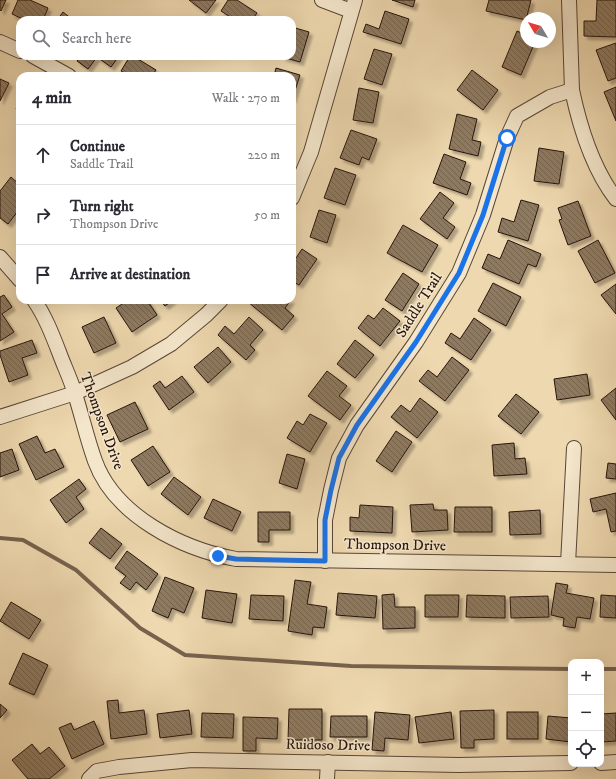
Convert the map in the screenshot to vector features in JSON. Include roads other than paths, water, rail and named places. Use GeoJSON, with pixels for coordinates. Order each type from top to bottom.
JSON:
{"type":"FeatureCollection","features":[{"type":"Feature","properties":{"kind":"street"},"geometry":{"type":"LineString","coordinates":[[296,188],[311,152],[353,5],[322,0]]}},
{"type":"Feature","properties":{"kind":"street"},"geometry":{"type":"LineString","coordinates":[[569,0],[572,90],[592,160],[608,190],[616,199]]}},
{"type":"Feature","properties":{"kind":"street"},"geometry":{"type":"LineString","coordinates":[[0,42],[16,49]]}},
{"type":"Feature","properties":{"kind":"street"},"geometry":{"type":"LineString","coordinates":[[40,60],[62,72]]}},
{"type":"Feature","properties":{"kind":"street","name":"Saddle Trail"},"geometry":{"type":"LineString","coordinates":[[325,561],[325,520],[339,458],[357,425],[416,342],[459,273],[483,215],[507,138],[517,116],[550,97],[572,90]]}},
{"type":"Feature","properties":{"kind":"street"},"geometry":{"type":"LineString","coordinates":[[0,257],[16,275]]}},
{"type":"Feature","properties":{"kind":"street","name":"Thompson Drive"},"geometry":{"type":"LineString","coordinates":[[36,304],[50,328],[75,393],[96,462],[106,482],[120,500],[154,528],[174,539],[218,556],[236,559],[616,565]]}},
{"type":"Feature","properties":{"kind":"street"},"geometry":{"type":"LineString","coordinates":[[0,417],[75,393],[132,367],[152,356],[188,330],[217,304]]}},
{"type":"Feature","properties":{"kind":"street"},"geometry":{"type":"LineString","coordinates":[[568,564],[574,448]]}},
{"type":"Feature","properties":{"kind":"street","name":"Ruidoso Drive"},"geometry":{"type":"LineString","coordinates":[[89,779],[98,771],[119,767],[192,760],[459,765],[568,763]]}},
{"type":"Feature","properties":{"kind":"street"},"geometry":{"type":"LineString","coordinates":[[327,779],[328,762]]}},
{"type":"Feature","properties":{"kind":"street"},"geometry":{"type":"LineString","coordinates":[[604,763],[616,762]]}},
{"type":"Feature","properties":{"kind":"waterway"},"geometry":{"type":"LineString","coordinates":[[0,538],[23,540],[76,570],[140,628],[185,655],[351,666],[568,669]]}},
{"type":"Feature","properties":{"kind":"waterway"},"geometry":{"type":"LineString","coordinates":[[604,669],[616,669]]}}]}
